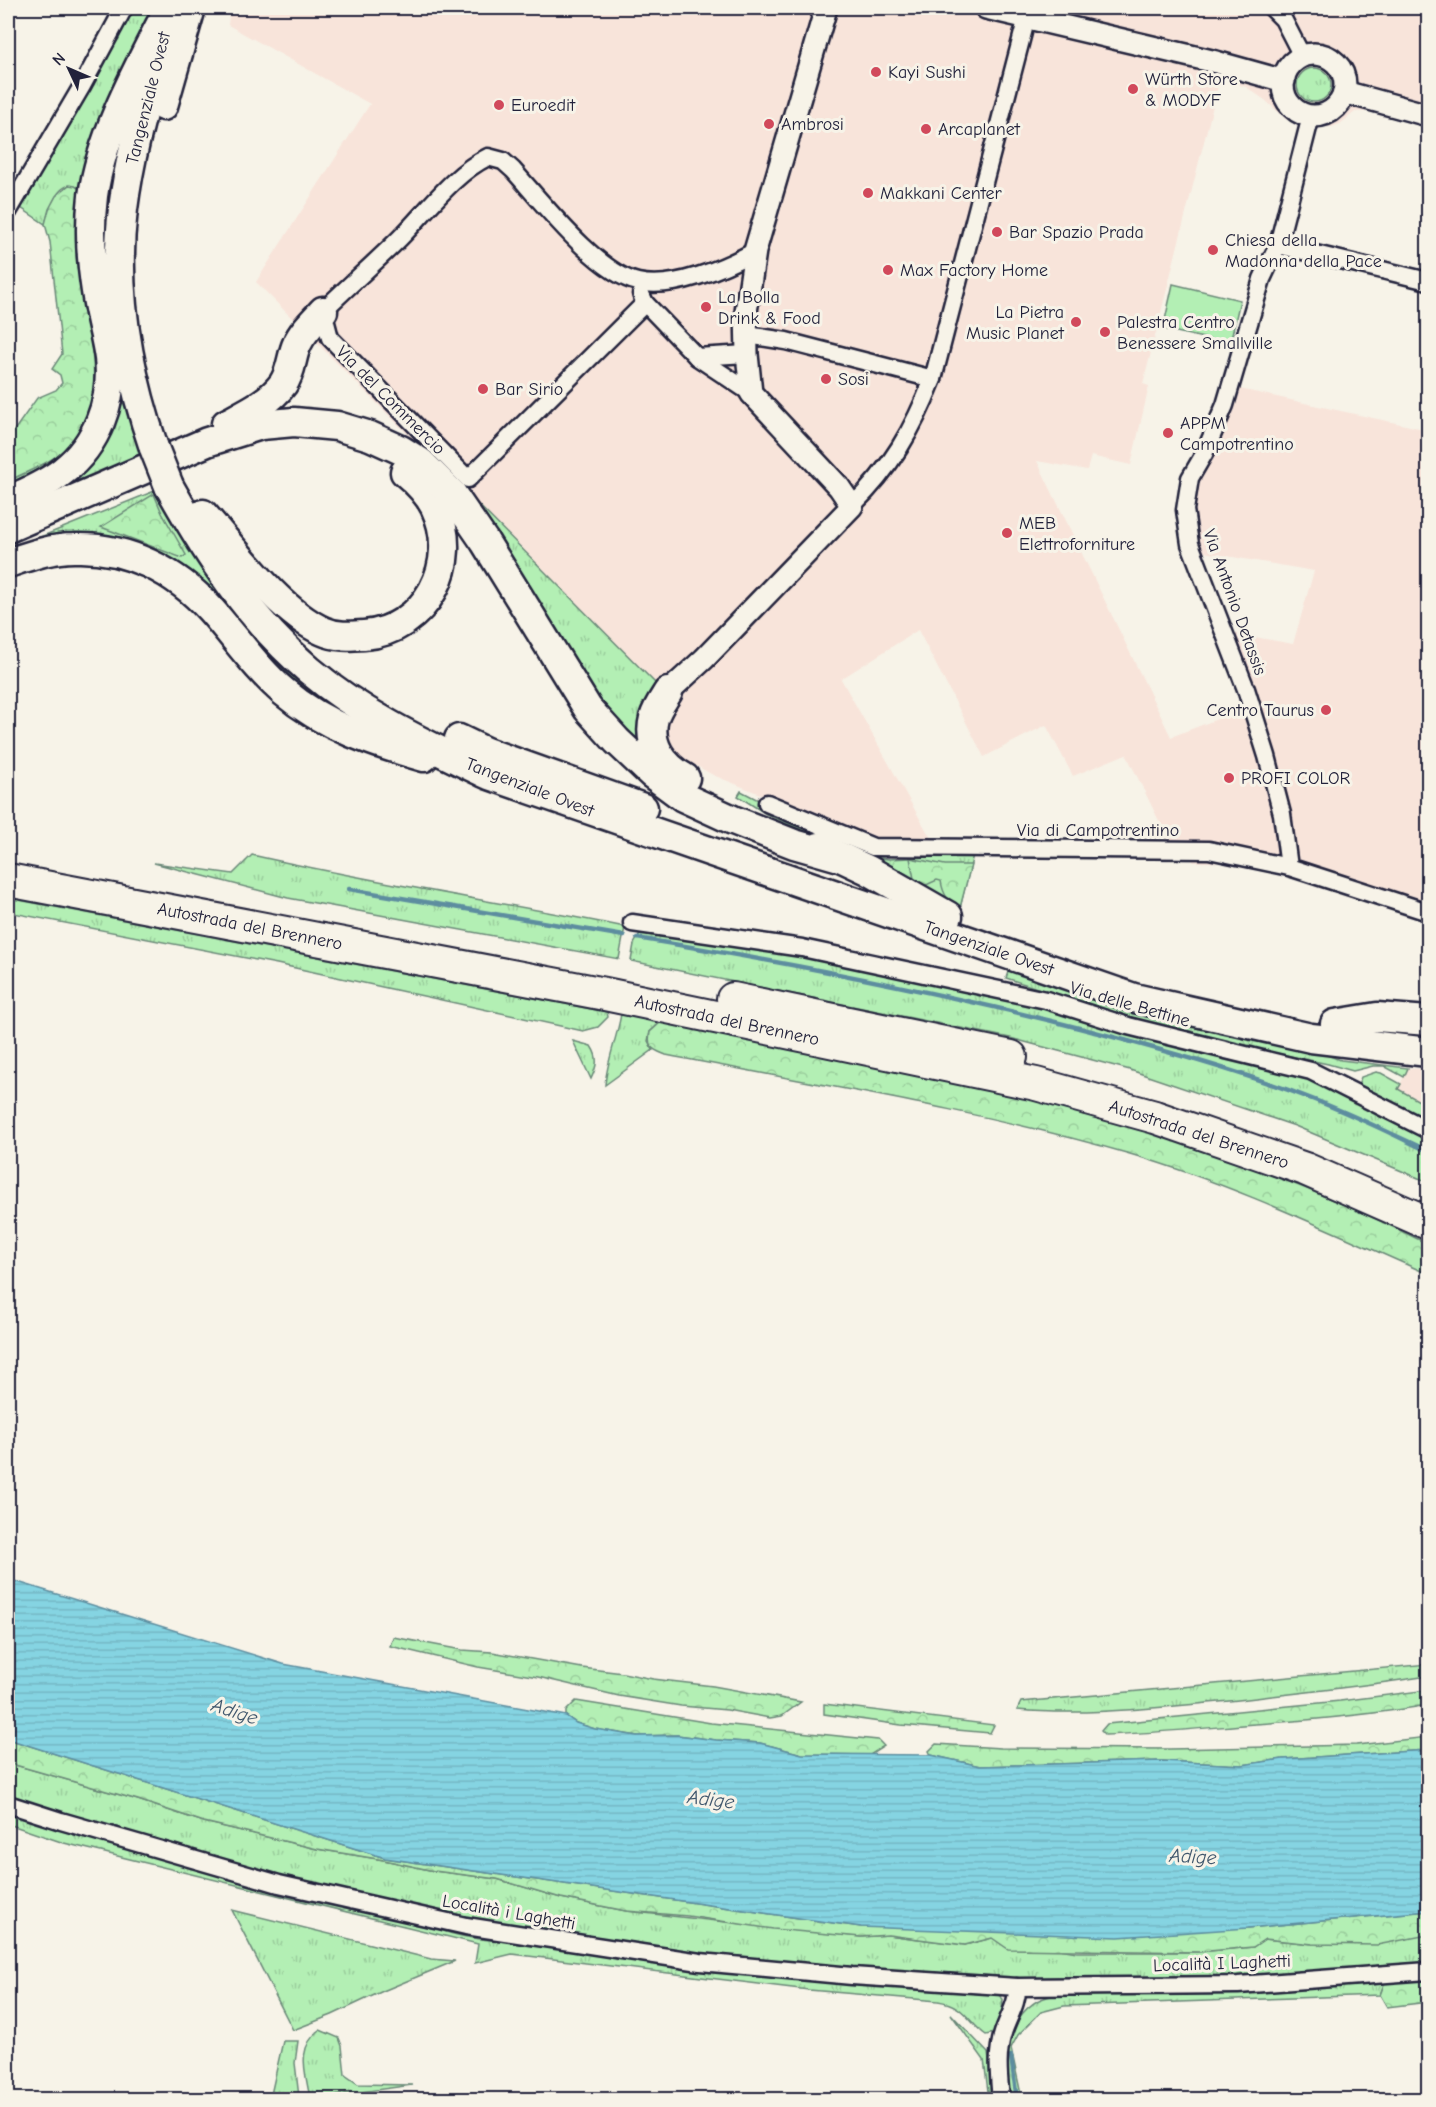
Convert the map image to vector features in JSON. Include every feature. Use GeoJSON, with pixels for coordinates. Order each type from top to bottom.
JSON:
{"type":"FeatureCollection","features":[{"type":"Feature","properties":{"kind":"highway"},"geometry":{"type":"LineString","coordinates":[[8,501],[41,486],[74,462],[98,428],[110,380],[109,358],[94,284],[90,231],[94,193],[103,155],[122,107],[170,8]]}},
{"type":"Feature","properties":{"kind":"highway","name":"Tangenziale Ovest"},"geometry":{"type":"LineString","coordinates":[[170,8],[136,131],[123,210],[120,262],[132,376],[211,558],[276,639],[310,671],[352,701],[412,738],[489,775],[1134,998],[1428,1052]]}},
{"type":"Feature","properties":{"kind":"highway","name":"Tangenziale Ovest"},"geometry":{"type":"LineString","coordinates":[[162,445],[163,421],[150,369],[140,296],[140,252],[146,186],[155,137],[191,8]]}},
{"type":"Feature","properties":{"kind":"highway"},"geometry":{"type":"LineString","coordinates":[[207,442],[220,427],[255,409],[284,383],[300,338],[323,311]]}},
{"type":"Feature","properties":{"kind":"highway"},"geometry":{"type":"LineString","coordinates":[[8,528],[207,442],[261,425],[294,422],[336,426],[370,436],[401,450],[420,462],[452,494],[485,542],[588,709],[652,774],[683,797],[794,844],[836,856]]}},
{"type":"Feature","properties":{"kind":"highway"},"geometry":{"type":"LineString","coordinates":[[8,542],[190,466],[259,442],[305,437],[336,441],[367,451],[398,466],[417,482],[435,508],[442,527],[444,554],[441,572],[430,596],[403,624],[375,634],[350,636],[325,632],[306,622],[283,603],[203,514]]}},
{"type":"Feature","properties":{"kind":"highway","name":"Tangenziale Ovest"},"geometry":{"type":"LineString","coordinates":[[177,482],[274,612],[353,682],[414,718],[486,753],[1105,970],[1323,1031],[1428,1034]]}},
{"type":"Feature","properties":{"kind":"highway"},"geometry":{"type":"LineString","coordinates":[[8,563],[41,552],[72,548],[102,548],[160,568],[195,594],[260,669],[306,709],[330,724],[388,747],[489,775]]}},
{"type":"Feature","properties":{"kind":"highway"},"geometry":{"type":"LineString","coordinates":[[668,692],[654,718],[653,729],[656,748],[668,768],[741,810],[868,870],[948,916]]}},
{"type":"Feature","properties":{"kind":"highway","name":"Autostrada del Brennero"},"geometry":{"type":"LineString","coordinates":[[8,862],[617,986],[901,1057],[1036,1084],[1155,1117],[1305,1169],[1428,1223]]}},
{"type":"Feature","properties":{"kind":"highway","name":"Autostrada del Brennero"},"geometry":{"type":"LineString","coordinates":[[8,880],[617,986],[1038,1063],[1149,1095],[1309,1150],[1428,1202]]}},
{"type":"Feature","properties":{"kind":"highway"},"geometry":{"type":"LineString","coordinates":[[1428,1021],[1377,1017],[1323,1031],[1346,1055],[1428,1064]]}},
{"type":"Feature","properties":{"kind":"street"},"geometry":{"type":"LineString","coordinates":[[8,212],[82,86],[124,8]]}},
{"type":"Feature","properties":{"kind":"street"},"geometry":{"type":"LineString","coordinates":[[750,393],[746,312],[756,251],[826,8]]}},
{"type":"Feature","properties":{"kind":"street"},"geometry":{"type":"LineString","coordinates":[[986,8],[1206,60],[1284,81]]}},
{"type":"Feature","properties":{"kind":"street"},"geometry":{"type":"LineString","coordinates":[[1272,8],[1283,20],[1302,56]]}},
{"type":"Feature","properties":{"kind":"street"},"geometry":{"type":"LineString","coordinates":[[668,692],[704,659],[869,489],[893,458],[916,420],[933,379],[1027,17]]}},
{"type":"Feature","properties":{"kind":"street"},"geometry":{"type":"LineString","coordinates":[[1320,55],[1335,62],[1344,77],[1344,92],[1338,104],[1330,111],[1311,116],[1298,111],[1289,103],[1284,93],[1284,81],[1290,66],[1302,56],[1320,55]]}},
{"type":"Feature","properties":{"kind":"street"},"geometry":{"type":"LineString","coordinates":[[1344,92],[1428,115]]}},
{"type":"Feature","properties":{"kind":"street","name":"Via Antonio Detassis"},"geometry":{"type":"LineString","coordinates":[[1289,867],[1282,814],[1267,756],[1246,689],[1190,544],[1185,510],[1190,478],[1204,454],[1225,405],[1262,279],[1278,245],[1311,116]]}},
{"type":"Feature","properties":{"kind":"street"},"geometry":{"type":"LineString","coordinates":[[323,311],[399,239],[458,178],[488,157],[503,161],[573,236],[611,270],[637,282],[658,284],[685,278],[723,268],[756,251]]}},
{"type":"Feature","properties":{"kind":"street"},"geometry":{"type":"LineString","coordinates":[[1278,245],[1428,280]]}},
{"type":"Feature","properties":{"kind":"street"},"geometry":{"type":"LineString","coordinates":[[637,282],[645,303],[696,357],[750,393],[839,487],[852,506]]}},
{"type":"Feature","properties":{"kind":"street","name":"Via del Commercio"},"geometry":{"type":"LineString","coordinates":[[323,311],[330,338],[468,479],[645,303]]}},
{"type":"Feature","properties":{"kind":"street"},"geometry":{"type":"LineString","coordinates":[[696,357],[747,344],[786,341],[933,379]]}},
{"type":"Feature","properties":{"kind":"street","name":"Via di Campotrentino"},"geometry":{"type":"LineString","coordinates":[[767,803],[873,847],[1209,850],[1289,867],[1428,912]]}},
{"type":"Feature","properties":{"kind":"street","name":"Via delle Bettine"},"geometry":{"type":"LineString","coordinates":[[632,923],[802,948],[1046,1000],[1128,1026],[1311,1071],[1428,1130]]}},
{"type":"Feature","properties":{"kind":"street","name":"Località i Laghetti"},"geometry":{"type":"LineString","coordinates":[[8,1804],[279,1884],[466,1926],[700,1962],[852,1976],[1017,1987]]}},
{"type":"Feature","properties":{"kind":"street","name":"Località I Laghetti"},"geometry":{"type":"LineString","coordinates":[[1017,1987],[1238,1984],[1428,1971]]}},
{"type":"Feature","properties":{"kind":"street"},"geometry":{"type":"LineString","coordinates":[[1001,2100],[998,2059],[1003,2034],[1018,1996],[1017,1987]]}},
{"type":"Feature","properties":{"kind":"shaded area"},"geometry":{"type":"Polygon","coordinates":[[[230,8],[1428,8],[1428,123],[1386,111],[1355,112],[1340,124],[1332,127],[1287,120],[1246,87],[1220,78],[1143,384],[1149,386],[1131,465],[1091,456],[1087,470],[1037,461],[1171,737],[1256,704],[1228,632],[1293,644],[1314,571],[1198,551],[1190,510],[1197,473],[1240,389],[1428,430],[1428,916],[1254,863],[1194,862],[1169,841],[1126,754],[1073,776],[1046,725],[984,757],[918,630],[841,679],[933,842],[876,841],[713,775],[686,760],[672,748],[666,732],[666,724],[674,702],[256,282],[370,104],[228,25],[230,8]]]}},
{"type":"Feature","properties":{"kind":"shaded area"},"geometry":{"type":"Polygon","coordinates":[[[1408,1068],[1428,1070],[1428,1106],[1398,1089],[1408,1068]]]}},
{"type":"Feature","properties":{"kind":"green space"},"geometry":{"type":"Polygon","coordinates":[[[129,8],[155,8],[107,125],[103,380],[71,454],[8,490],[8,481],[47,462],[94,390],[93,357],[76,260],[76,211],[80,189],[67,186],[61,190],[45,224],[18,206],[129,8]]]}},
{"type":"Feature","properties":{"kind":"green space"},"geometry":{"type":"Polygon","coordinates":[[[1314,68],[1326,73],[1331,85],[1326,97],[1314,102],[1302,97],[1297,85],[1302,73],[1314,68]]]}},
{"type":"Feature","properties":{"kind":"green space"},"geometry":{"type":"Polygon","coordinates":[[[131,113],[119,177],[148,456],[8,515],[96,447],[103,191],[131,113]]]}},
{"type":"Feature","properties":{"kind":"green space"},"geometry":{"type":"Polygon","coordinates":[[[69,185],[80,189],[76,244],[80,286],[93,361],[90,410],[80,431],[64,450],[44,464],[8,481],[8,439],[37,398],[56,390],[62,383],[60,375],[52,369],[62,354],[50,242],[45,224],[56,196],[69,185]]]}},
{"type":"Feature","properties":{"kind":"green space"},"geometry":{"type":"Polygon","coordinates":[[[1173,284],[1240,300],[1230,344],[1163,329],[1173,284]]]}},
{"type":"Feature","properties":{"kind":"green space"},"geometry":{"type":"Polygon","coordinates":[[[440,466],[662,690],[649,751],[626,742],[440,466]]]}},
{"type":"Feature","properties":{"kind":"green space"},"geometry":{"type":"Polygon","coordinates":[[[162,488],[201,558],[428,755],[302,695],[189,576],[8,550],[162,488]]]}},
{"type":"Feature","properties":{"kind":"green space"},"geometry":{"type":"Polygon","coordinates":[[[154,494],[186,555],[182,558],[101,527],[154,494]]]}},
{"type":"Feature","properties":{"kind":"green space"},"geometry":{"type":"Polygon","coordinates":[[[741,791],[880,858],[973,855],[960,908],[852,852],[766,814],[738,796],[741,791]]]}},
{"type":"Feature","properties":{"kind":"green space"},"geometry":{"type":"Polygon","coordinates":[[[252,855],[345,875],[625,927],[619,959],[288,898],[154,863],[233,874],[252,855]]]}},
{"type":"Feature","properties":{"kind":"green space"},"geometry":{"type":"Polygon","coordinates":[[[910,858],[945,865],[971,865],[960,908],[947,897],[941,881],[937,880],[922,887],[915,884],[910,858]]]}},
{"type":"Feature","properties":{"kind":"green space"},"geometry":{"type":"Polygon","coordinates":[[[8,898],[607,1012],[608,1017],[598,1027],[583,1031],[277,964],[8,912],[8,898]]]}},
{"type":"Feature","properties":{"kind":"green space"},"geometry":{"type":"Polygon","coordinates":[[[642,930],[768,949],[1043,1005],[1295,1073],[1428,1137],[1428,1182],[1295,1126],[1130,1070],[1010,1038],[631,961],[634,944],[642,930]]]}},
{"type":"Feature","properties":{"kind":"green space"},"geometry":{"type":"Polygon","coordinates":[[[1010,966],[1309,1049],[1341,1060],[1408,1068],[1404,1077],[1384,1066],[1353,1071],[1173,1031],[1006,978],[1010,966]]]}},
{"type":"Feature","properties":{"kind":"green space"},"geometry":{"type":"Polygon","coordinates":[[[621,1014],[661,1022],[650,1032],[648,1041],[653,1050],[605,1085],[608,1067],[621,1014]]]}},
{"type":"Feature","properties":{"kind":"green space"},"geometry":{"type":"Polygon","coordinates":[[[661,1022],[872,1063],[1030,1099],[1170,1139],[1302,1187],[1428,1244],[1428,1274],[1244,1194],[1130,1154],[957,1111],[666,1055],[654,1049],[649,1042],[650,1032],[661,1022]]]}},
{"type":"Feature","properties":{"kind":"green space"},"geometry":{"type":"Polygon","coordinates":[[[573,1041],[591,1046],[594,1050],[596,1062],[591,1079],[573,1041]]]}},
{"type":"Feature","properties":{"kind":"green space"},"geometry":{"type":"Polygon","coordinates":[[[1376,1072],[1401,1084],[1398,1089],[1428,1106],[1428,1123],[1358,1086],[1361,1077],[1376,1072]]]}},
{"type":"Feature","properties":{"kind":"green space"},"geometry":{"type":"Polygon","coordinates":[[[393,1637],[462,1650],[492,1652],[801,1702],[782,1716],[770,1718],[727,1710],[681,1706],[619,1696],[538,1677],[478,1667],[390,1646],[393,1637]]]}},
{"type":"Feature","properties":{"kind":"green space"},"geometry":{"type":"Polygon","coordinates":[[[1428,1664],[1428,1676],[1219,1702],[1093,1712],[1017,1710],[1021,1702],[1428,1664]]]}},
{"type":"Feature","properties":{"kind":"green space"},"geometry":{"type":"Polygon","coordinates":[[[1428,1690],[1428,1705],[1364,1714],[1142,1733],[1105,1735],[1101,1731],[1107,1724],[1428,1690]]]}},
{"type":"Feature","properties":{"kind":"green space"},"geometry":{"type":"Polygon","coordinates":[[[576,1701],[711,1723],[878,1740],[884,1746],[870,1755],[802,1754],[760,1743],[677,1735],[638,1736],[595,1729],[576,1723],[566,1716],[566,1711],[576,1701]]]}},
{"type":"Feature","properties":{"kind":"green space"},"geometry":{"type":"Polygon","coordinates":[[[824,1704],[994,1725],[990,1733],[901,1725],[824,1714],[824,1704]]]}},
{"type":"Feature","properties":{"kind":"green space"},"geometry":{"type":"Polygon","coordinates":[[[1428,1737],[1428,1750],[1283,1759],[1242,1765],[1162,1761],[980,1766],[931,1755],[929,1751],[936,1744],[1001,1748],[1169,1749],[1357,1745],[1428,1737]]]}},
{"type":"Feature","properties":{"kind":"green space"},"geometry":{"type":"Polygon","coordinates":[[[8,1739],[385,1858],[861,1927],[1248,1928],[1428,1911],[1428,1935],[1377,1945],[1313,1944],[1265,1939],[1253,1947],[1198,1952],[1008,1949],[992,1938],[965,1945],[888,1935],[861,1937],[773,1929],[688,1916],[626,1911],[561,1898],[497,1879],[434,1871],[317,1849],[204,1822],[138,1800],[8,1763],[8,1739]]]}},
{"type":"Feature","properties":{"kind":"green space"},"geometry":{"type":"Polygon","coordinates":[[[8,1763],[138,1800],[204,1822],[317,1849],[434,1871],[497,1879],[561,1898],[626,1911],[861,1937],[888,1935],[965,1945],[992,1938],[1077,1952],[1198,1952],[1253,1947],[1264,1939],[1313,1944],[1428,1935],[1428,1965],[1207,1979],[1010,1981],[733,1961],[428,1912],[278,1878],[8,1798],[8,1763]]]}},
{"type":"Feature","properties":{"kind":"green space"},"geometry":{"type":"Polygon","coordinates":[[[8,1815],[20,1819],[29,1817],[461,1936],[485,1940],[518,1939],[995,1992],[1003,1999],[1002,2010],[994,2033],[986,2035],[960,2010],[938,2001],[809,1990],[512,1954],[475,1963],[478,1944],[64,1843],[8,1824],[8,1815]]]}},
{"type":"Feature","properties":{"kind":"green space"},"geometry":{"type":"Polygon","coordinates":[[[232,1910],[431,1959],[455,1961],[293,2030],[232,1910]]]}},
{"type":"Feature","properties":{"kind":"green space"},"geometry":{"type":"Polygon","coordinates":[[[1428,1976],[1428,2002],[1387,2007],[1380,1995],[1386,1979],[1428,1976]]]}},
{"type":"Feature","properties":{"kind":"green space"},"geometry":{"type":"Polygon","coordinates":[[[1386,1979],[1380,1995],[1064,2006],[1041,2012],[1018,2035],[1011,2048],[1022,2099],[1009,2100],[1006,2055],[1011,2034],[1024,2011],[1044,1998],[1061,1994],[1091,1992],[1386,1979]]]}},
{"type":"Feature","properties":{"kind":"green space"},"geometry":{"type":"Polygon","coordinates":[[[951,2014],[988,2053],[994,2099],[989,2099],[984,2060],[951,2014]]]}},
{"type":"Feature","properties":{"kind":"green space"},"geometry":{"type":"Polygon","coordinates":[[[320,2030],[339,2038],[345,2075],[358,2084],[412,2085],[310,2099],[304,2062],[305,2053],[312,2037],[320,2030]]]}},
{"type":"Feature","properties":{"kind":"green space"},"geometry":{"type":"Polygon","coordinates":[[[283,2041],[298,2041],[295,2063],[299,2097],[270,2099],[283,2041]]]}},
{"type":"Feature","properties":{"kind":"water","name":"Adige"},"geometry":{"type":"Polygon","coordinates":[[[8,1579],[283,1664],[566,1716],[576,1723],[595,1729],[637,1736],[677,1735],[760,1743],[802,1754],[931,1755],[980,1766],[1162,1761],[1242,1765],[1283,1759],[1428,1750],[1428,1911],[1248,1928],[1118,1937],[861,1927],[385,1858],[8,1739],[8,1579]]]}},
{"type":"Feature","properties":{"kind":"waterway"},"geometry":{"type":"LineString","coordinates":[[349,889],[624,936]]}},
{"type":"Feature","properties":{"kind":"waterway"},"geometry":{"type":"LineString","coordinates":[[637,938],[865,979],[1091,1031],[1258,1079],[1342,1111],[1428,1151]]}},
{"type":"Feature","properties":{"kind":"waterway"},"geometry":{"type":"LineString","coordinates":[[1011,2056],[1017,2100]]}},
{"type":"Feature","properties":{"kind":"place","name":"Kayi Sushi"},"geometry":{"type":"Point","coordinates":[876,72]}},
{"type":"Feature","properties":{"kind":"place","name":"Würth Store & MODYF"},"geometry":{"type":"Point","coordinates":[1133,89]}},
{"type":"Feature","properties":{"kind":"place","name":"Euroedit"},"geometry":{"type":"Point","coordinates":[499,105]}},
{"type":"Feature","properties":{"kind":"place","name":"Ambrosi"},"geometry":{"type":"Point","coordinates":[769,124]}},
{"type":"Feature","properties":{"kind":"place","name":"Arcaplanet"},"geometry":{"type":"Point","coordinates":[926,129]}},
{"type":"Feature","properties":{"kind":"place","name":"Makkani Center"},"geometry":{"type":"Point","coordinates":[868,193]}},
{"type":"Feature","properties":{"kind":"place","name":"Bar Spazio Prada"},"geometry":{"type":"Point","coordinates":[997,232]}},
{"type":"Feature","properties":{"kind":"place","name":"Chiesa della Madonna della Pace"},"geometry":{"type":"Point","coordinates":[1213,250]}},
{"type":"Feature","properties":{"kind":"place","name":"Max Factory Home"},"geometry":{"type":"Point","coordinates":[888,270]}},
{"type":"Feature","properties":{"kind":"place","name":"La Bolla Drink & Food"},"geometry":{"type":"Point","coordinates":[706,307]}},
{"type":"Feature","properties":{"kind":"place","name":"La Pietra Music Planet"},"geometry":{"type":"Point","coordinates":[1076,322]}},
{"type":"Feature","properties":{"kind":"place","name":"Palestra Centro Benessere Smallville"},"geometry":{"type":"Point","coordinates":[1105,332]}},
{"type":"Feature","properties":{"kind":"place","name":"Sosi"},"geometry":{"type":"Point","coordinates":[826,379]}},
{"type":"Feature","properties":{"kind":"place","name":"Bar Sirio"},"geometry":{"type":"Point","coordinates":[483,389]}},
{"type":"Feature","properties":{"kind":"place","name":"APPM Campotrentino"},"geometry":{"type":"Point","coordinates":[1168,433]}},
{"type":"Feature","properties":{"kind":"place","name":"MEB Elettroforniture"},"geometry":{"type":"Point","coordinates":[1007,533]}},
{"type":"Feature","properties":{"kind":"place","name":"Centro Taurus"},"geometry":{"type":"Point","coordinates":[1326,710]}},
{"type":"Feature","properties":{"kind":"place","name":"PROFI COLOR"},"geometry":{"type":"Point","coordinates":[1229,778]}}]}
